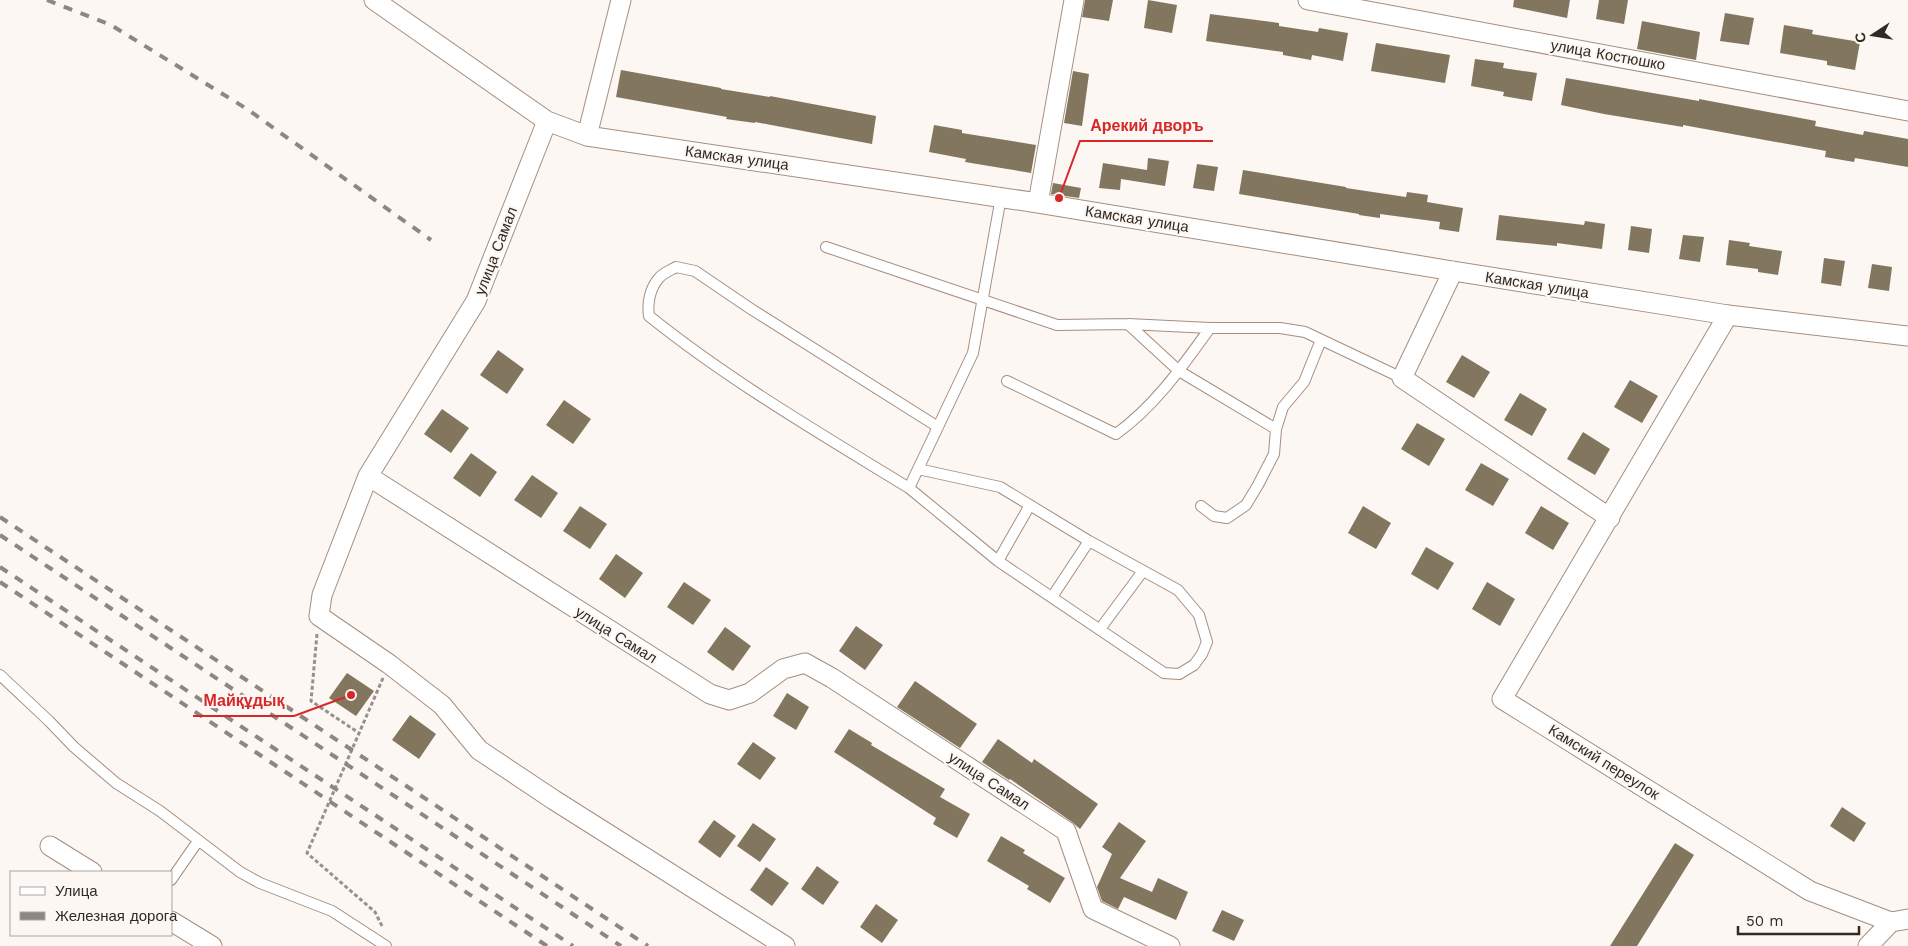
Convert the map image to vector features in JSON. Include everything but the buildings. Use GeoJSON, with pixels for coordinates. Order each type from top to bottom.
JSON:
{"type":"FeatureCollection","features":[{"type":"Feature","properties":{"kind":"street","name":"Камская улица"},"geometry":{"type":"LineString","coordinates":[[374,0],[547,121],[587,136],[1001,197],[1453,272],[1728,314],[1908,336]]}},
{"type":"Feature","properties":{"kind":"street"},"geometry":{"type":"LineString","coordinates":[[587,136],[621,0]]}},
{"type":"Feature","properties":{"kind":"street"},"geometry":{"type":"LineString","coordinates":[[1038,203],[1074,0]]}},
{"type":"Feature","properties":{"kind":"street","name":"улица Костюшко"},"geometry":{"type":"LineString","coordinates":[[1308,0],[1908,111]]}},
{"type":"Feature","properties":{"kind":"street","name":"улица Самал"},"geometry":{"type":"LineString","coordinates":[[547,121],[476,301],[368,476],[710,694],[730,700],[750,693],[783,669],[805,663],[832,678],[1066,831],[1093,909],[1170,946]]}},
{"type":"Feature","properties":{"kind":"street"},"geometry":{"type":"LineString","coordinates":[[1453,272],[1402,378],[1610,518]]}},
{"type":"Feature","properties":{"kind":"street","name":"Камский переулок"},"geometry":{"type":"LineString","coordinates":[[1728,314],[1610,518],[1502,699],[1810,891],[1900,921]]}},
{"type":"Feature","properties":{"kind":"street"},"geometry":{"type":"LineString","coordinates":[[368,476],[322,595],[319,616],[389,664],[442,706],[479,750],[554,800],[785,946]]}},
{"type":"Feature","properties":{"kind":"street"},"geometry":{"type":"LineString","coordinates":[[50,846],[90,871]]}},
{"type":"Feature","properties":{"kind":"street"},"geometry":{"type":"LineString","coordinates":[[1868,946],[1900,921]]}},
{"type":"Feature","properties":{"kind":"street"},"geometry":{"type":"LineString","coordinates":[[172,922],[212,946]]}},
{"type":"Feature","properties":{"kind":"lane"},"geometry":{"type":"LineString","coordinates":[[909,488],[973,353],[1001,197]]}},
{"type":"Feature","properties":{"kind":"lane"},"geometry":{"type":"LineString","coordinates":[[826,246],[982,301],[1057,325],[1128,324],[1210,328],[1280,328],[1305,332],[1402,378]]}},
{"type":"Feature","properties":{"kind":"lane"},"geometry":{"type":"LineString","coordinates":[[918,469],[1000,487],[1089,541],[1178,590],[1199,615],[1207,642],[1202,654],[1194,665],[1179,674],[1164,673],[998,561],[909,488],[814,430],[686,346],[649,316],[647,305],[652,290],[659,277],[676,267],[695,270],[751,309],[938,427]]}},
{"type":"Feature","properties":{"kind":"lane"},"geometry":{"type":"LineString","coordinates":[[1128,324],[1179,371],[1276,429]]}},
{"type":"Feature","properties":{"kind":"lane"},"geometry":{"type":"LineString","coordinates":[[1007,381],[1116,434],[1135,420],[1179,371],[1210,328]]}},
{"type":"Feature","properties":{"kind":"lane"},"geometry":{"type":"LineString","coordinates":[[1201,506],[1214,516],[1228,518],[1246,505],[1274,454],[1276,429],[1282,407],[1304,382],[1321,340]]}},
{"type":"Feature","properties":{"kind":"lane"},"geometry":{"type":"LineString","coordinates":[[998,561],[1030,505]]}},
{"type":"Feature","properties":{"kind":"lane"},"geometry":{"type":"LineString","coordinates":[[1052,597],[1089,541]]}},
{"type":"Feature","properties":{"kind":"lane"},"geometry":{"type":"LineString","coordinates":[[1100,629],[1143,571]]}},
{"type":"Feature","properties":{"kind":"lane"},"geometry":{"type":"LineString","coordinates":[[0,675],[74,747],[116,783],[160,811],[240,872],[260,883],[332,912],[386,946]]}},
{"type":"Feature","properties":{"kind":"lane"},"geometry":{"type":"LineString","coordinates":[[172,879],[198,841]]}},
{"type":"Feature","properties":{"kind":"path"},"geometry":{"type":"LineString","coordinates":[[319,616],[311,701],[359,733]]}},
{"type":"Feature","properties":{"kind":"path"},"geometry":{"type":"LineString","coordinates":[[384,929],[374,912],[307,852],[389,664]]}},
{"type":"Feature","properties":{"kind":"railway"},"geometry":{"type":"LineString","coordinates":[[47,0],[111,25],[247,109],[431,240]]}},
{"type":"Feature","properties":{"kind":"railway"},"geometry":{"type":"LineString","coordinates":[[0,517],[648,946]]}},
{"type":"Feature","properties":{"kind":"railway"},"geometry":{"type":"LineString","coordinates":[[0,535],[621,946]]}},
{"type":"Feature","properties":{"kind":"railway"},"geometry":{"type":"LineString","coordinates":[[0,567],[573,946]]}},
{"type":"Feature","properties":{"kind":"railway"},"geometry":{"type":"LineString","coordinates":[[0,582],[547,946]]}},
{"type":"Feature","properties":{"kind":"place","name":"Арекий дворъ"},"geometry":{"type":"Point","coordinates":[1059,198]}},
{"type":"Feature","properties":{"kind":"place","name":"Майқұдық"},"geometry":{"type":"Point","coordinates":[351,695]}}]}
